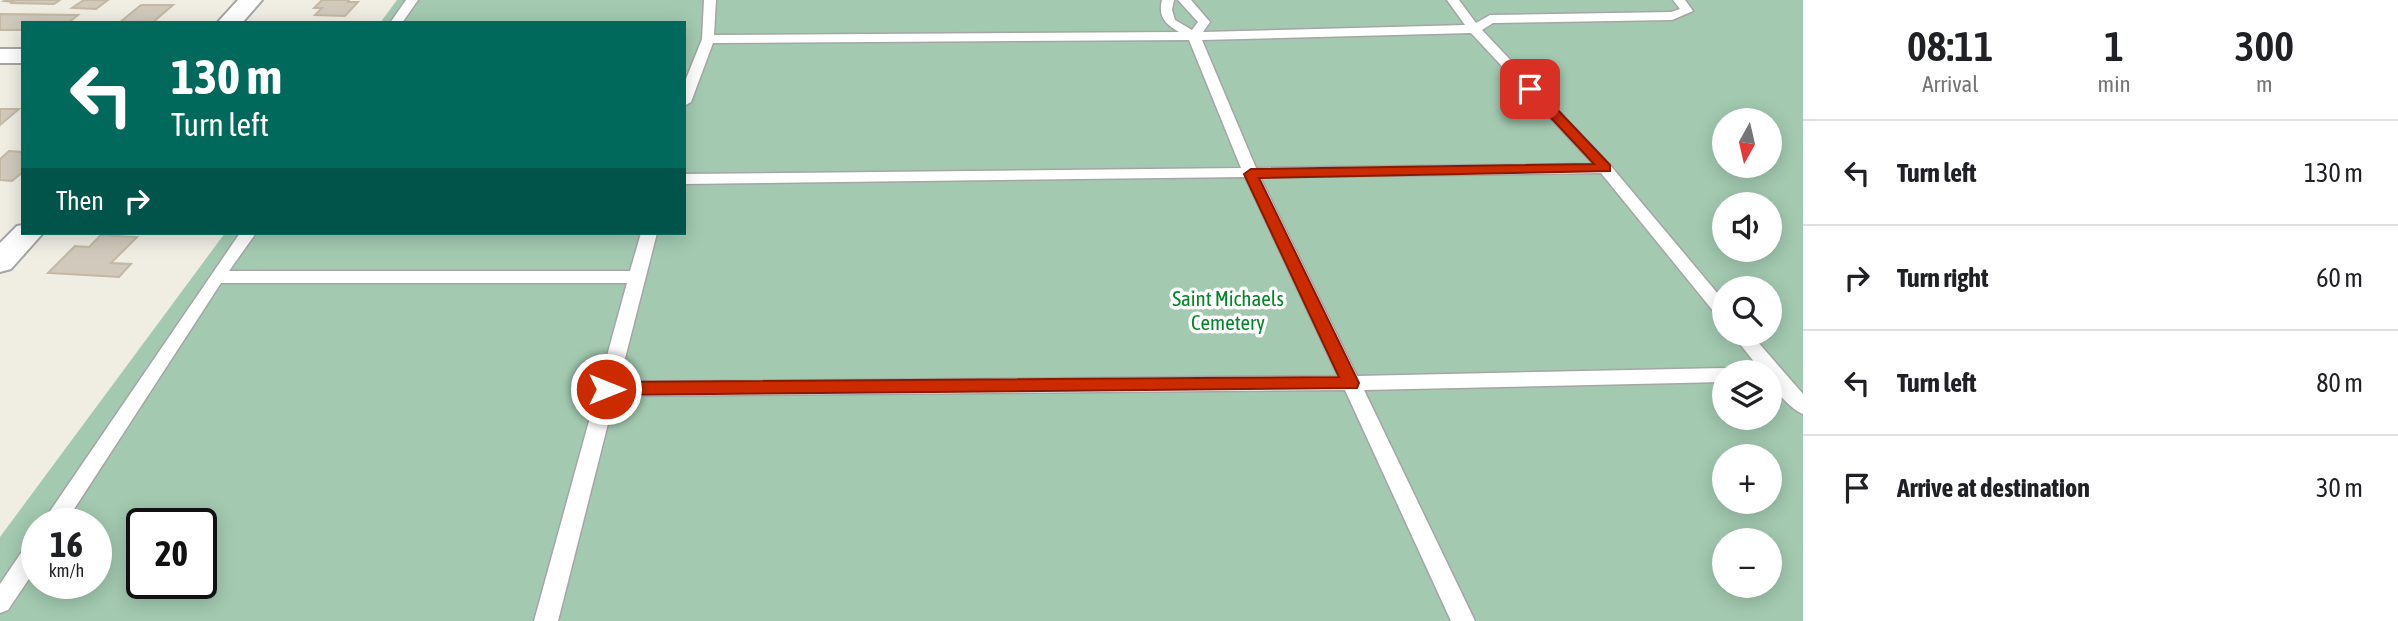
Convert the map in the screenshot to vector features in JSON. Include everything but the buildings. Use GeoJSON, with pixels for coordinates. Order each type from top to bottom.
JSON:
{"type":"FeatureCollection","features":[{"type":"Feature","properties":{"kind":"street"},"geometry":{"type":"LineString","coordinates":[[231,21],[251,0]]}},
{"type":"Feature","properties":{"kind":"street"},"geometry":{"type":"LineString","coordinates":[[0,56],[21,55]]}},
{"type":"Feature","properties":{"kind":"street"},"geometry":{"type":"LineString","coordinates":[[0,262],[26,235]]}},
{"type":"Feature","properties":{"kind":"lane"},"geometry":{"type":"LineString","coordinates":[[397,21],[412,0]]}},
{"type":"Feature","properties":{"kind":"lane"},"geometry":{"type":"LineString","coordinates":[[686,97],[708,39],[710,0]]}},
{"type":"Feature","properties":{"kind":"lane"},"geometry":{"type":"LineString","coordinates":[[1168,0],[1170,22],[1194,36],[1251,174],[1463,621]]}},
{"type":"Feature","properties":{"kind":"lane"},"geometry":{"type":"LineString","coordinates":[[1184,0],[1203,22],[1194,36]]}},
{"type":"Feature","properties":{"kind":"lane"},"geometry":{"type":"LineString","coordinates":[[1453,0],[1474,29],[1605,168],[1712,298]]}},
{"type":"Feature","properties":{"kind":"lane"},"geometry":{"type":"LineString","coordinates":[[708,39],[1194,36],[1474,29],[1490,19],[1672,16],[1687,11],[1679,0]]}},
{"type":"Feature","properties":{"kind":"lane"},"geometry":{"type":"LineString","coordinates":[[686,179],[1605,168]]}},
{"type":"Feature","properties":{"kind":"lane"},"geometry":{"type":"LineString","coordinates":[[63,508],[246,235]]}},
{"type":"Feature","properties":{"kind":"lane"},"geometry":{"type":"LineString","coordinates":[[546,621],[648,235]]}},
{"type":"Feature","properties":{"kind":"lane"},"geometry":{"type":"LineString","coordinates":[[216,276],[637,277]]}},
{"type":"Feature","properties":{"kind":"lane"},"geometry":{"type":"LineString","coordinates":[[606,389],[1351,383],[1712,375]]}},
{"type":"Feature","properties":{"kind":"lane"},"geometry":{"type":"LineString","coordinates":[[1782,385],[1803,407]]}},
{"type":"Feature","properties":{"kind":"lane"},"geometry":{"type":"LineString","coordinates":[[0,603],[21,572]]}},
{"type":"Feature","properties":{"kind":"green space","name":"Saint Michaels Cemetery"},"geometry":{"type":"Polygon","coordinates":[[[397,0],[1803,0],[1803,621],[0,621],[0,537],[21,509],[21,599],[112,599],[112,508],[21,508],[224,235],[686,235],[686,21],[381,21],[397,0]]]}},
{"type":"Feature","properties":{"kind":"route"},"geometry":{"type":"LineString","coordinates":[[606,389],[1351,383],[1251,174],[1605,168],[1530,89]]}}]}
